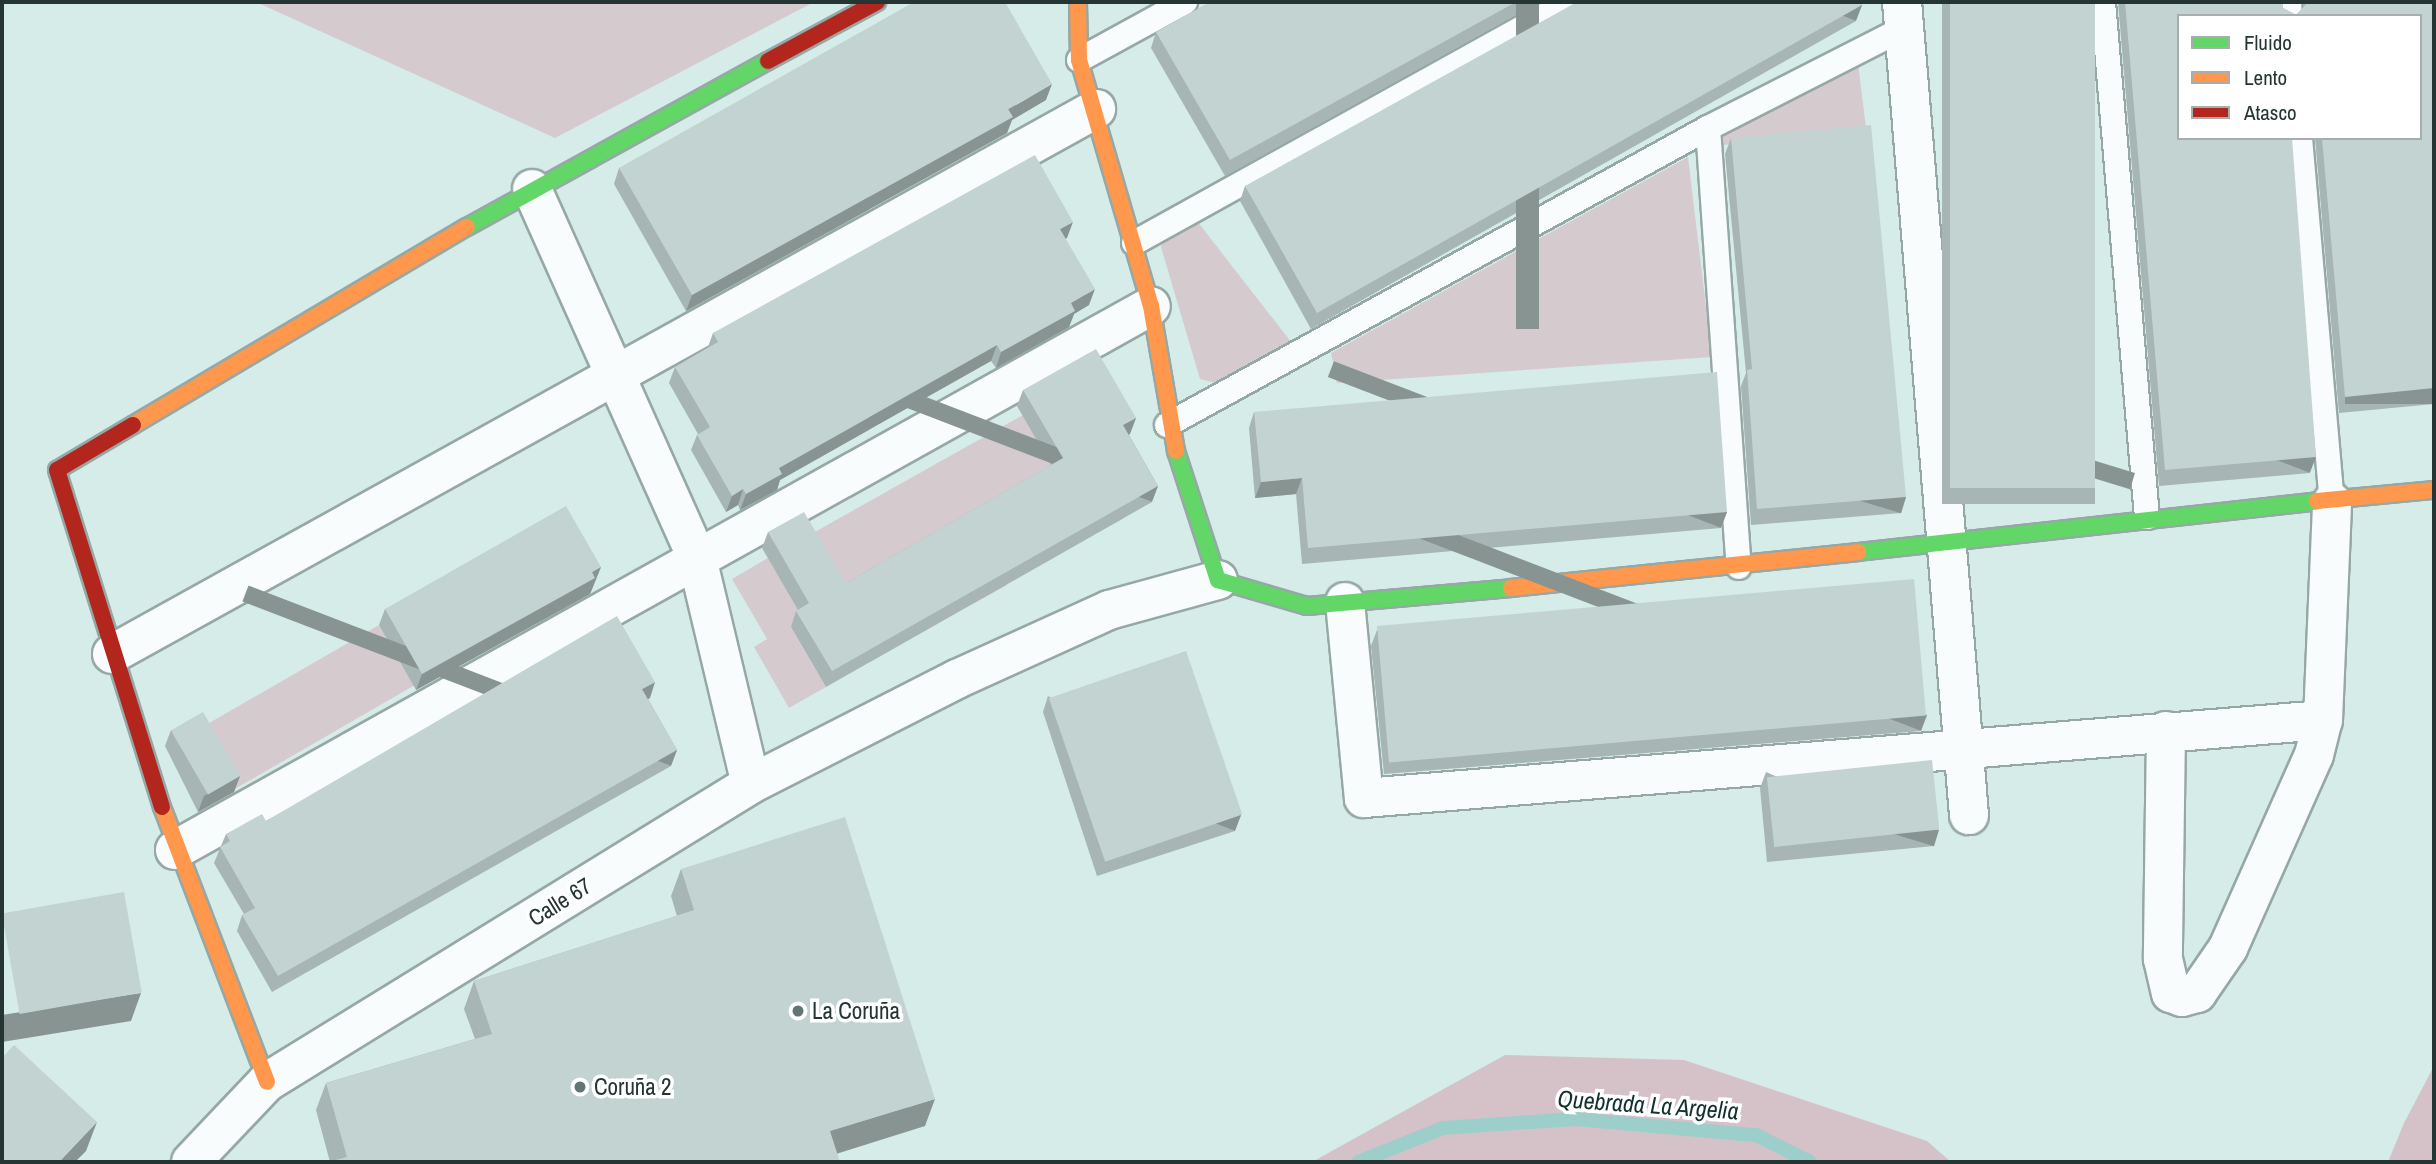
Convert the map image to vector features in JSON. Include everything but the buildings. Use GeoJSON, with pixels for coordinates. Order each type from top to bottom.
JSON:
{"type":"FeatureCollection","features":[{"type":"Feature","properties":{"kind":"street"},"geometry":{"type":"LineString","coordinates":[[267,1082],[175,850],[57,470],[532,189],[877,2]]}},
{"type":"Feature","properties":{"kind":"street"},"geometry":{"type":"LineString","coordinates":[[1078,2],[1079,60],[1096,109],[1151,306],[1167,425],[1218,580],[1307,606],[1739,567],[2147,517],[2332,502],[2434,490]]}},
{"type":"Feature","properties":{"kind":"street"},"geometry":{"type":"LineString","coordinates":[[1903,15],[1950,541],[1969,815]]}},
{"type":"Feature","properties":{"kind":"street"},"geometry":{"type":"LineString","coordinates":[[112,654],[612,373],[1096,109]]}},
{"type":"Feature","properties":{"kind":"street"},"geometry":{"type":"LineString","coordinates":[[532,189],[697,558],[751,784]]}},
{"type":"Feature","properties":{"kind":"street"},"geometry":{"type":"LineString","coordinates":[[175,850],[1151,306]]}},
{"type":"Feature","properties":{"kind":"street"},"geometry":{"type":"LineString","coordinates":[[2166,731],[2163,959],[2171,993],[2182,997],[2197,993],[2228,948],[2282,835],[2323,720],[2332,502]]}},
{"type":"Feature","properties":{"kind":"street","name":"Calle 67"},"geometry":{"type":"LineString","coordinates":[[191,1162],[267,1082],[751,784],[957,679],[1109,610],[1218,580]]}},
{"type":"Feature","properties":{"kind":"street"},"geometry":{"type":"LineString","coordinates":[[1345,602],[1364,798],[2323,720]]}},
{"type":"Feature","properties":{"kind":"lane"},"geometry":{"type":"LineString","coordinates":[[1079,60],[1185,2]]}},
{"type":"Feature","properties":{"kind":"lane"},"geometry":{"type":"LineString","coordinates":[[1134,243],[1569,2]]}},
{"type":"Feature","properties":{"kind":"lane"},"geometry":{"type":"LineString","coordinates":[[2104,2],[2147,517]]}},
{"type":"Feature","properties":{"kind":"lane"},"geometry":{"type":"LineString","coordinates":[[1167,425],[1707,128],[1903,15]]}},
{"type":"Feature","properties":{"kind":"lane"},"geometry":{"type":"LineString","coordinates":[[1707,128],[1739,567]]}},
{"type":"Feature","properties":{"kind":"lane"},"geometry":{"type":"LineString","coordinates":[[2301,140],[2332,502]]}},
{"type":"Feature","properties":{"kind":"shaded area"},"geometry":{"type":"Polygon","coordinates":[[[256,2],[814,2],[555,138],[256,2]]]}},
{"type":"Feature","properties":{"kind":"shaded area"},"geometry":{"type":"Polygon","coordinates":[[[1858,63],[1866,128],[1723,145],[1723,134],[1858,63]]]}},
{"type":"Feature","properties":{"kind":"shaded area"},"geometry":{"type":"Polygon","coordinates":[[[1688,157],[1712,357],[1337,383],[1331,353],[1688,157]]]}},
{"type":"Feature","properties":{"kind":"shaded area"},"geometry":{"type":"Polygon","coordinates":[[[1197,221],[1295,347],[1223,385],[1200,379],[1161,247],[1163,238],[1197,221]]]}},
{"type":"Feature","properties":{"kind":"shaded area"},"geometry":{"type":"Polygon","coordinates":[[[1023,415],[1058,476],[972,524],[1007,585],[971,605],[936,545],[840,599],[804,538],[1023,415]]]}},
{"type":"Feature","properties":{"kind":"shaded area"},"geometry":{"type":"Polygon","coordinates":[[[768,558],[804,619],[791,627],[826,687],[789,708],[754,647],[767,639],[732,579],[768,558]]]}},
{"type":"Feature","properties":{"kind":"shaded area"},"geometry":{"type":"Polygon","coordinates":[[[379,625],[414,686],[234,790],[199,729],[379,625]]]}},
{"type":"Feature","properties":{"kind":"shaded area"},"geometry":{"type":"Polygon","coordinates":[[[1505,1055],[1684,1060],[1927,1141],[1951,1162],[1312,1162],[1505,1055]]]}},
{"type":"Feature","properties":{"kind":"shaded area"},"geometry":{"type":"Polygon","coordinates":[[[2434,1066],[2434,1162],[2388,1162],[2404,1123],[2434,1066]]]}},
{"type":"Feature","properties":{"kind":"waterway","name":"Quebrada La Argelia"},"geometry":{"type":"LineString","coordinates":[[1358,1162],[1443,1128],[1575,1119],[1756,1135],[1810,1162]]}},
{"type":"Feature","properties":{"kind":"traffic: fast"},"geometry":{"type":"LineString","coordinates":[[467,227],[768,61]]}},
{"type":"Feature","properties":{"kind":"traffic: fast"},"geometry":{"type":"LineString","coordinates":[[1176,451],[1218,580],[1307,606],[1511,588]]}},
{"type":"Feature","properties":{"kind":"traffic: fast"},"geometry":{"type":"LineString","coordinates":[[1858,552],[2317,501]]}},
{"type":"Feature","properties":{"kind":"traffic: slow"},"geometry":{"type":"LineString","coordinates":[[1078,2],[1079,60],[1151,306],[1176,451]]}},
{"type":"Feature","properties":{"kind":"traffic: slow"},"geometry":{"type":"LineString","coordinates":[[133,425],[467,227]]}},
{"type":"Feature","properties":{"kind":"traffic: slow"},"geometry":{"type":"LineString","coordinates":[[2317,501],[2434,490]]}},
{"type":"Feature","properties":{"kind":"traffic: slow"},"geometry":{"type":"LineString","coordinates":[[1511,588],[1858,552]]}},
{"type":"Feature","properties":{"kind":"traffic: slow"},"geometry":{"type":"LineString","coordinates":[[162,807],[267,1082]]}},
{"type":"Feature","properties":{"kind":"traffic: jam"},"geometry":{"type":"LineString","coordinates":[[768,61],[877,2]]}},
{"type":"Feature","properties":{"kind":"traffic: jam"},"geometry":{"type":"LineString","coordinates":[[133,425],[57,470],[162,807]]}},
{"type":"Feature","properties":{"kind":"place","name":"La Coruña"},"geometry":{"type":"Point","coordinates":[798,1011]}},
{"type":"Feature","properties":{"kind":"place","name":"Coruña 2"},"geometry":{"type":"Point","coordinates":[580,1087]}}]}
